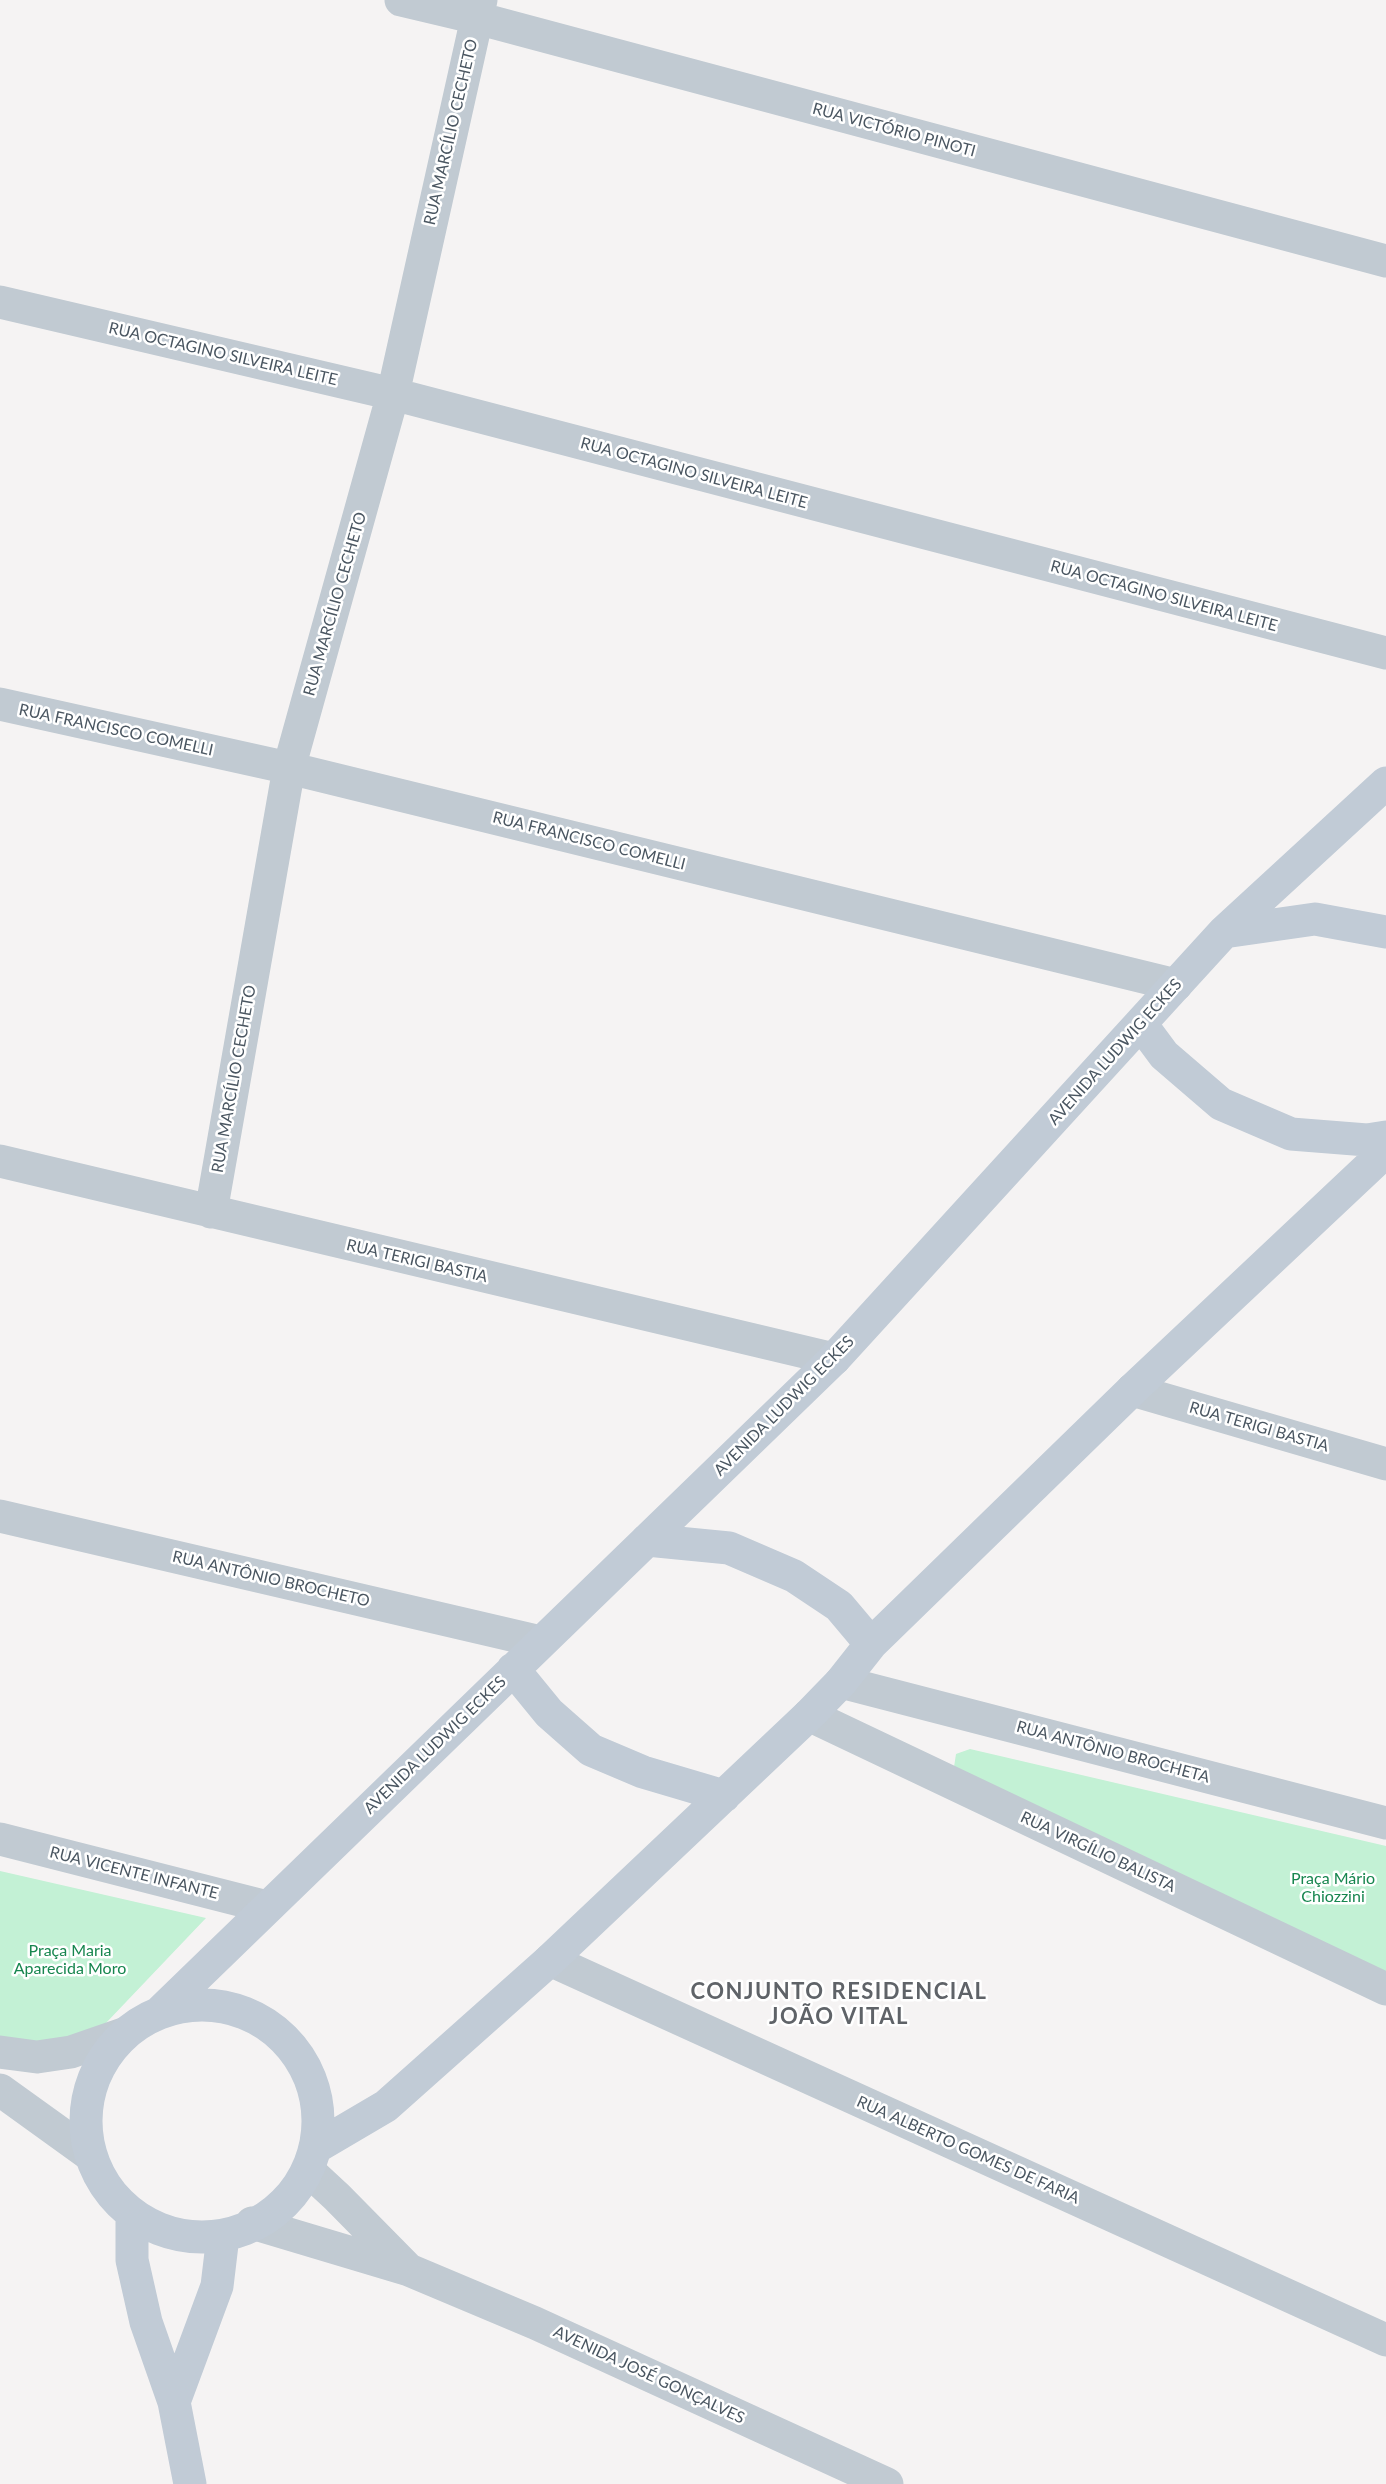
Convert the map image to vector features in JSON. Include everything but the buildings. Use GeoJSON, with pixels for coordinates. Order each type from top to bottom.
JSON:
{"type":"FeatureCollection","features":[{"type":"Feature","properties":{"kind":"main road","name":"AVENIDA LUDWIG ECKES"},"geometry":{"type":"LineString","coordinates":[[161,2011],[834,1359],[1224,932],[1386,783]]}},
{"type":"Feature","properties":{"kind":"main road"},"geometry":{"type":"LineString","coordinates":[[1224,932],[1314,919],[1386,932]]}},
{"type":"Feature","properties":{"kind":"main road"},"geometry":{"type":"LineString","coordinates":[[1141,1024],[1164,1055],[1221,1104],[1291,1134],[1366,1140],[1386,1137]]}},
{"type":"Feature","properties":{"kind":"main road"},"geometry":{"type":"LineString","coordinates":[[314,2159],[319,2116],[311,2076],[294,2049],[264,2022],[226,2006],[201,2004],[161,2011],[123,2034],[98,2066],[84,2114],[89,2154],[103,2185],[132,2215],[182,2237],[223,2236],[252,2223],[290,2199],[314,2159],[386,2106],[550,1960],[809,1715],[841,1682],[871,1644],[1132,1390],[1386,1151]]}},
{"type":"Feature","properties":{"kind":"main road"},"geometry":{"type":"LineString","coordinates":[[647,1540],[729,1548],[794,1576],[839,1606],[871,1644]]}},
{"type":"Feature","properties":{"kind":"main road"},"geometry":{"type":"LineString","coordinates":[[513,1670],[549,1713],[591,1750],[643,1772],[724,1796]]}},
{"type":"Feature","properties":{"kind":"main road"},"geometry":{"type":"LineString","coordinates":[[132,2215],[132,2260],[146,2322],[174,2402],[190,2484]]}},
{"type":"Feature","properties":{"kind":"main road"},"geometry":{"type":"LineString","coordinates":[[174,2402],[217,2286],[223,2236]]}},
{"type":"Feature","properties":{"kind":"street","name":"RUA VICTÓRIO PINOTI"},"geometry":{"type":"LineString","coordinates":[[401,0],[479,9],[1386,261]]}},
{"type":"Feature","properties":{"kind":"street","name":"RUA MARCÍLIO CECHETO"},"geometry":{"type":"LineString","coordinates":[[211,1212],[289,768],[393,394],[479,9]]}},
{"type":"Feature","properties":{"kind":"street","name":"RUA OCTAGINO SILVEIRA LEITE"},"geometry":{"type":"LineString","coordinates":[[0,302],[393,394],[1386,653]]}},
{"type":"Feature","properties":{"kind":"street","name":"RUA FRANCISCO COMELLI"},"geometry":{"type":"LineString","coordinates":[[0,704],[289,768],[1176,985]]}},
{"type":"Feature","properties":{"kind":"street","name":"RUA TERIGI BASTIA"},"geometry":{"type":"LineString","coordinates":[[0,1161],[834,1359]]}},
{"type":"Feature","properties":{"kind":"street","name":"RUA TERIGI BASTIA"},"geometry":{"type":"LineString","coordinates":[[1132,1390],[1386,1464]]}},
{"type":"Feature","properties":{"kind":"street","name":"RUA ANTÔNIO BROCHETO"},"geometry":{"type":"LineString","coordinates":[[0,1516],[541,1642]]}},
{"type":"Feature","properties":{"kind":"street","name":"RUA ANTÔNIO BROCHETA"},"geometry":{"type":"LineString","coordinates":[[841,1682],[1386,1823]]}},
{"type":"Feature","properties":{"kind":"street","name":"RUA VIRGÍLIO BALISTA"},"geometry":{"type":"LineString","coordinates":[[809,1715],[1386,1989]]}},
{"type":"Feature","properties":{"kind":"street","name":"RUA VICENTE INFANTE"},"geometry":{"type":"LineString","coordinates":[[0,1839],[267,1907]]}},
{"type":"Feature","properties":{"kind":"street","name":"RUA ALBERTO GOMES DE FARIA"},"geometry":{"type":"LineString","coordinates":[[550,1960],[1386,2340]]}},
{"type":"Feature","properties":{"kind":"street"},"geometry":{"type":"LineString","coordinates":[[0,2052],[37,2057],[71,2052],[123,2034]]}},
{"type":"Feature","properties":{"kind":"street"},"geometry":{"type":"LineString","coordinates":[[0,2090],[89,2154]]}},
{"type":"Feature","properties":{"kind":"street","name":"AVENIDA JOSÉ GONÇALVES"},"geometry":{"type":"LineString","coordinates":[[314,2159],[338,2197],[409,2270]]}},
{"type":"Feature","properties":{"kind":"street","name":"AVENIDA JOSÉ GONÇALVES"},"geometry":{"type":"LineString","coordinates":[[252,2223],[409,2270],[535,2323],[887,2484]]}},
{"type":"Feature","properties":{"kind":"green space","name":"Praça Mário Chiozzini"},"geometry":{"type":"Polygon","coordinates":[[[970,1749],[1386,1846],[1386,1972],[954,1767],[956,1754],[970,1749]]]}},
{"type":"Feature","properties":{"kind":"green space","name":"Praça Maria Aparecida Moro"},"geometry":{"type":"Polygon","coordinates":[[[0,1871],[206,1918],[86,2044],[0,2039],[0,1871]]]}},
{"type":"Feature","properties":{"kind":"district","name":"CONJUNTO RESIDENCIAL JOÃO VITAL"},"geometry":{"type":"Point","coordinates":[839,2004]}}]}
